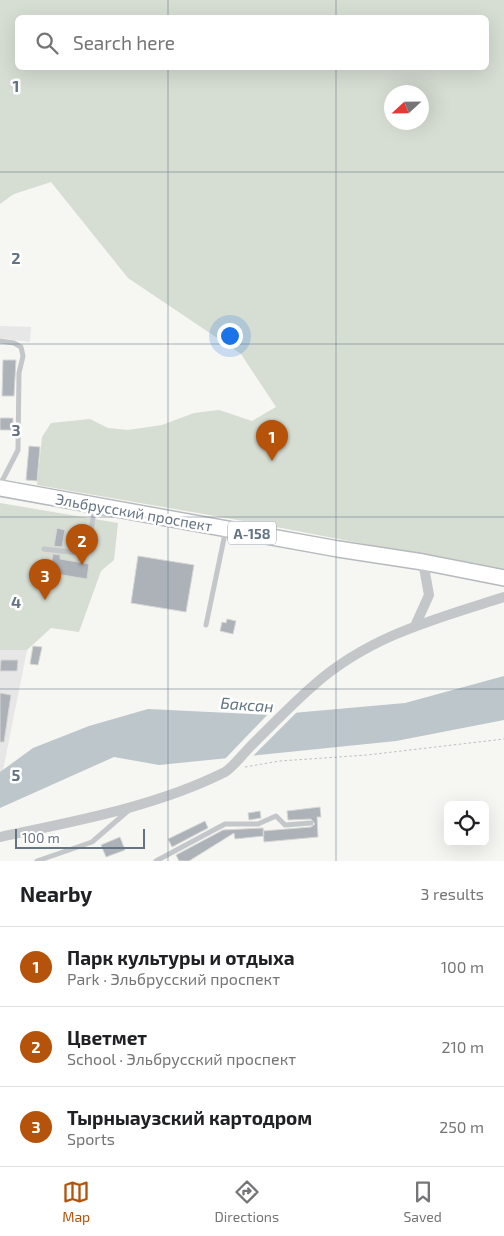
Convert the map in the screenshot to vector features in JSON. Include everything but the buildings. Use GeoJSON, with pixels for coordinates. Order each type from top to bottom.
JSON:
{"type":"FeatureCollection","features":[{"type":"Feature","properties":{"kind":"main road","name":"Эльбрусский проспект"},"geometry":{"type":"LineString","coordinates":[[0,487],[504,578]]}},
{"type":"Feature","properties":{"kind":"street"},"geometry":{"type":"LineString","coordinates":[[415,626],[429,595],[423,562]]}},
{"type":"Feature","properties":{"kind":"street"},"geometry":{"type":"LineString","coordinates":[[0,837],[135,805],[175,793],[227,771],[289,707],[337,665],[378,641],[415,626],[504,597]]}},
{"type":"Feature","properties":{"kind":"lane"},"geometry":{"type":"LineString","coordinates":[[0,341],[14,343],[21,347],[24,356],[19,373],[18,450],[0,487]]}},
{"type":"Feature","properties":{"kind":"lane"},"geometry":{"type":"LineString","coordinates":[[44,549],[87,554],[95,505]]}},
{"type":"Feature","properties":{"kind":"lane"},"geometry":{"type":"LineString","coordinates":[[206,625],[226,529]]}},
{"type":"Feature","properties":{"kind":"lane"},"geometry":{"type":"LineString","coordinates":[[37,861],[92,842],[135,805]]}},
{"type":"Feature","properties":{"kind":"lane"},"geometry":{"type":"LineString","coordinates":[[156,861],[225,824],[258,824],[276,816],[285,825],[311,823]]}},
{"type":"Feature","properties":{"kind":"path"},"geometry":{"type":"LineString","coordinates":[[227,771],[280,761],[367,755],[504,739]]}},
{"type":"Feature","properties":{"kind":"shaded area"},"geometry":{"type":"Polygon","coordinates":[[[0,0],[504,0],[504,571],[261,524],[37,485],[42,437],[51,423],[90,419],[108,428],[128,430],[162,425],[194,413],[219,410],[252,421],[276,407],[241,354],[128,278],[51,182],[14,194],[0,204],[0,0]]]}},
{"type":"Feature","properties":{"kind":"shaded area"},"geometry":{"type":"Polygon","coordinates":[[[0,326],[31,327],[30,342],[0,338],[0,326]]]}},
{"type":"Feature","properties":{"kind":"shaded area"},"geometry":{"type":"Polygon","coordinates":[[[0,503],[118,523],[114,560],[101,571],[79,632],[51,628],[27,650],[0,650],[0,503]]]}},
{"type":"Feature","properties":{"kind":"shaded area"},"geometry":{"type":"Polygon","coordinates":[[[0,650],[27,650],[3,770],[0,772],[0,650]]]}},
{"type":"Feature","properties":{"kind":"shaded area"},"geometry":{"type":"Polygon","coordinates":[[[504,676],[504,720],[396,741],[159,765],[114,757],[0,808],[0,772],[33,748],[89,726],[148,709],[270,715],[405,703],[504,676]]]}},
{"type":"Feature","properties":{"kind":"pier"},"geometry":{"type":"Polygon","coordinates":[[[299,710],[251,758],[223,761],[270,712],[299,710]]]}},
{"type":"Feature","properties":{"kind":"place","name":"Парк культуры и отдыха"},"geometry":{"type":"Point","coordinates":[272,461]}},
{"type":"Feature","properties":{"kind":"place","name":"Цветмет"},"geometry":{"type":"Point","coordinates":[82,565]}},
{"type":"Feature","properties":{"kind":"place","name":"Тырныаузский картодром"},"geometry":{"type":"Point","coordinates":[45,600]}},
{"type":"Feature","properties":{"kind":"water label","name":"Баксан"},"geometry":{"type":"Point","coordinates":[247,704]}}]}
